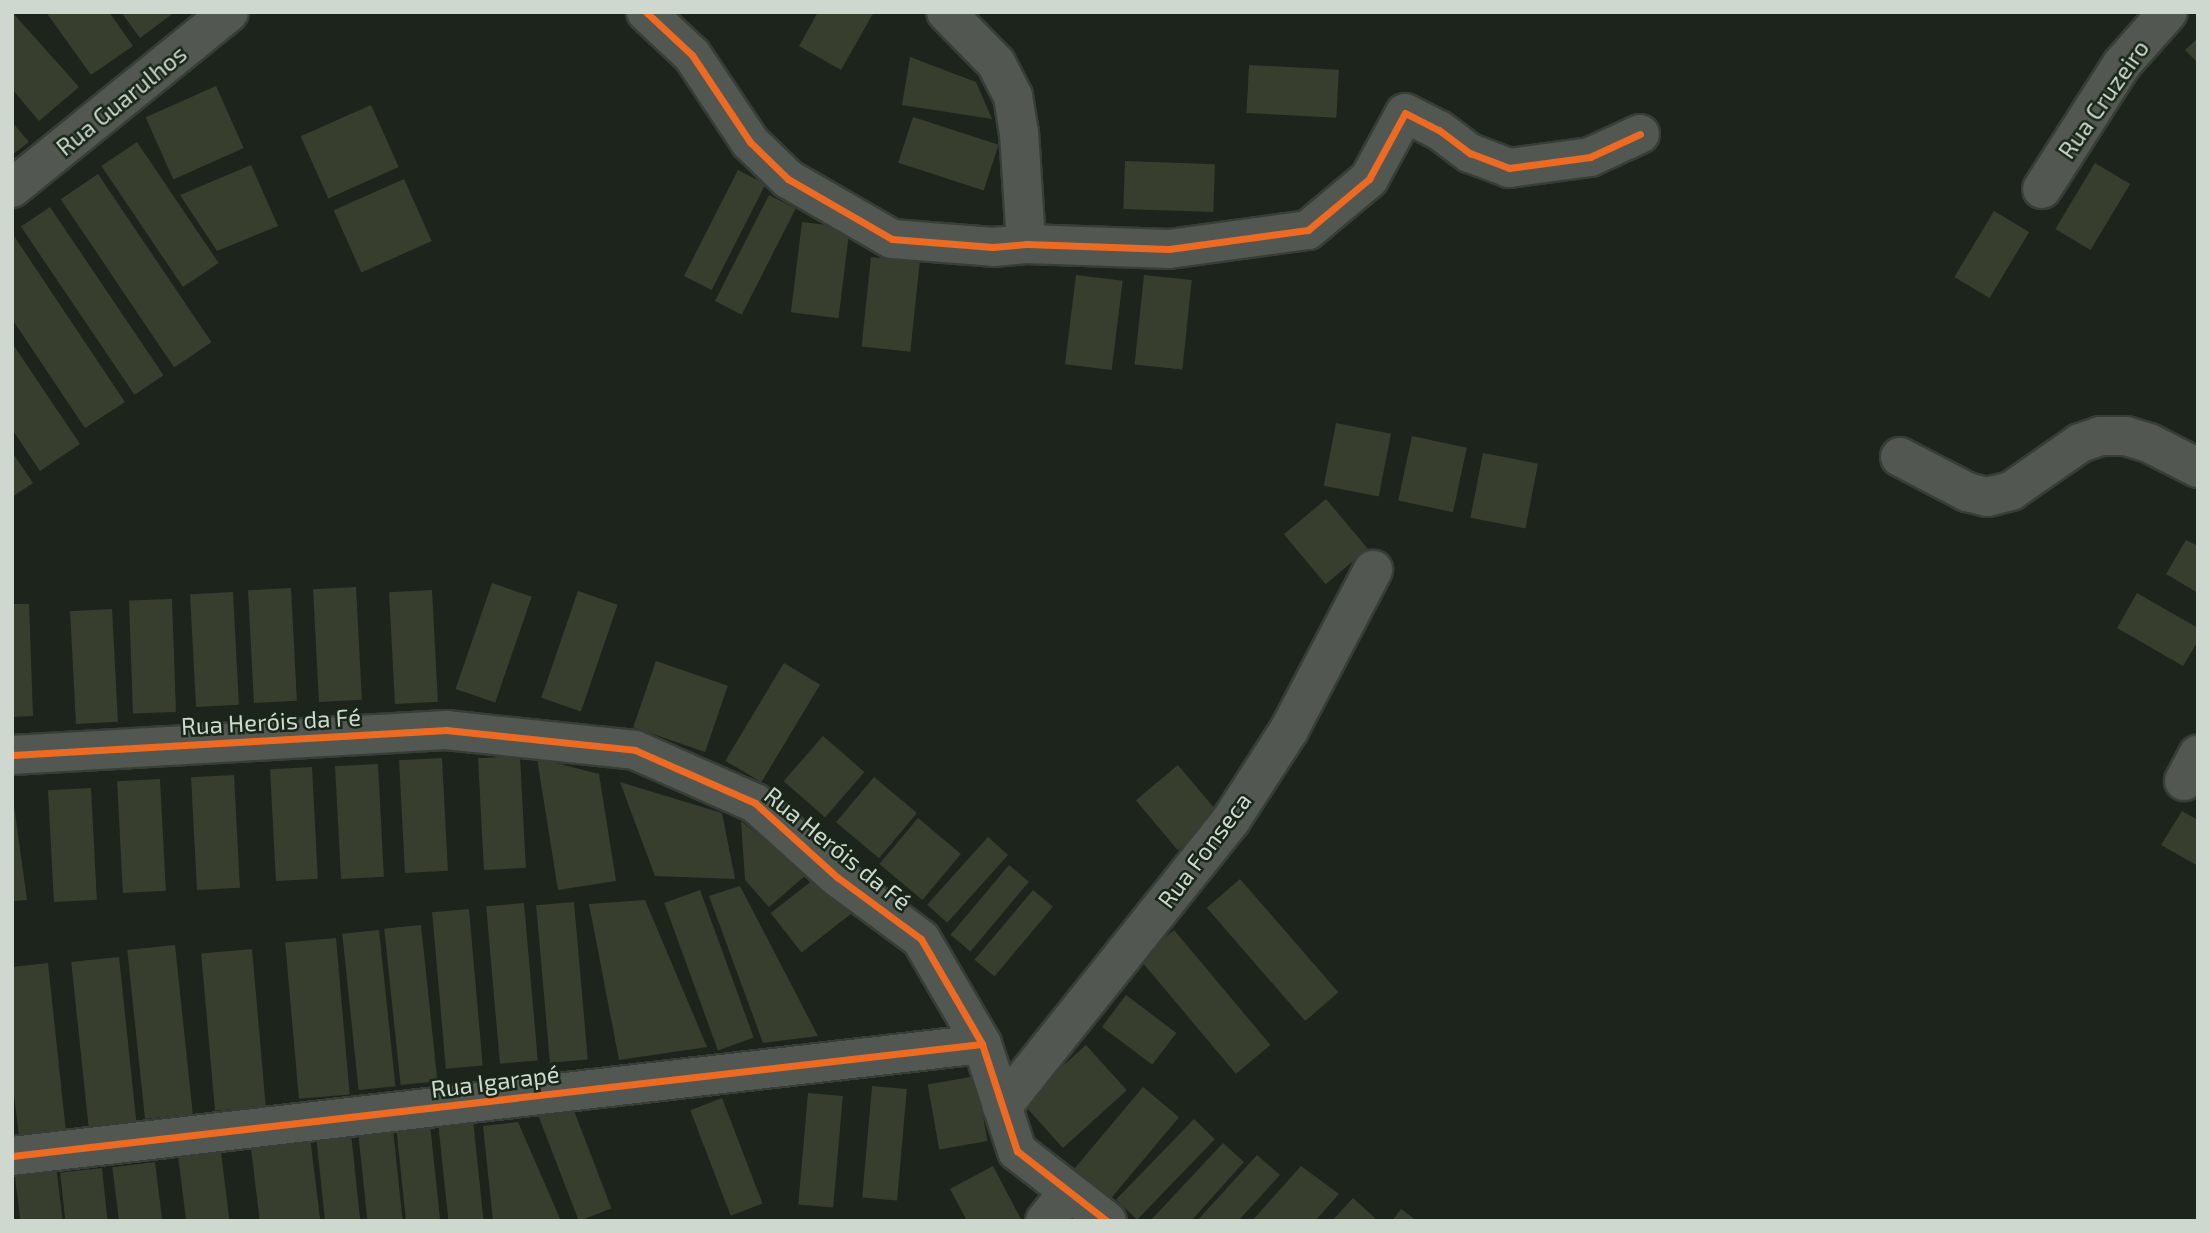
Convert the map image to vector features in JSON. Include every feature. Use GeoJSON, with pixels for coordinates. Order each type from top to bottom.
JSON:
{"type":"FeatureCollection","features":[{"type":"Feature","properties":{"kind":"street","name":"Rua Guarulhos"},"geometry":{"type":"LineString","coordinates":[[12,188],[229,12]]}},
{"type":"Feature","properties":{"kind":"street"},"geometry":{"type":"LineString","coordinates":[[646,12],[692,55],[750,142],[788,179],[892,239],[993,247],[1027,244],[1169,249],[1308,230],[1369,179],[1405,113],[1439,130],[1470,153],[1509,168],[1590,157],[1640,134]]}},
{"type":"Feature","properties":{"kind":"street"},"geometry":{"type":"LineString","coordinates":[[946,12],[996,63],[1013,96],[1019,132],[1027,244]]}},
{"type":"Feature","properties":{"kind":"street","name":"Rua Cruzeiro"},"geometry":{"type":"LineString","coordinates":[[2042,190],[2122,64],[2168,12]]}},
{"type":"Feature","properties":{"kind":"street"},"geometry":{"type":"LineString","coordinates":[[1900,457],[1967,492],[1987,497],[2011,491],[2080,443],[2100,436],[2126,436],[2149,443],[2198,468]]}},
{"type":"Feature","properties":{"kind":"street","name":"Rua Fonseca"},"geometry":{"type":"LineString","coordinates":[[1002,1107],[1231,820],[1289,730],[1373,570]]}},
{"type":"Feature","properties":{"kind":"street","name":"Rua Heróis da Fé"},"geometry":{"type":"LineString","coordinates":[[12,755],[446,730],[635,750],[755,803],[837,877],[921,939],[982,1044],[1017,1151],[1057,1207],[1108,1221]]}},
{"type":"Feature","properties":{"kind":"street","name":"Rua Igarapé"},"geometry":{"type":"LineString","coordinates":[[12,1156],[982,1044]]}},
{"type":"Feature","properties":{"kind":"building"},"geometry":{"type":"Polygon","coordinates":[[[12,12],[79,87],[39,121],[12,89],[12,12]]]}},
{"type":"Feature","properties":{"kind":"building"},"geometry":{"type":"Polygon","coordinates":[[[46,12],[109,12],[133,46],[91,75],[46,12]]]}},
{"type":"Feature","properties":{"kind":"building"},"geometry":{"type":"Polygon","coordinates":[[[121,12],[175,12],[140,38],[121,12]]]}},
{"type":"Feature","properties":{"kind":"building"},"geometry":{"type":"Polygon","coordinates":[[[818,12],[874,12],[841,70],[799,46],[818,12]]]}},
{"type":"Feature","properties":{"kind":"building"},"geometry":{"type":"Polygon","coordinates":[[[2198,38],[2198,63],[2185,50],[2198,38]]]}},
{"type":"Feature","properties":{"kind":"building"},"geometry":{"type":"Polygon","coordinates":[[[910,57],[976,82],[992,119],[902,105],[910,57]]]}},
{"type":"Feature","properties":{"kind":"building"},"geometry":{"type":"Polygon","coordinates":[[[1249,65],[1339,70],[1336,118],[1246,113],[1249,65]]]}},
{"type":"Feature","properties":{"kind":"building"},"geometry":{"type":"Polygon","coordinates":[[[216,86],[244,148],[173,179],[146,117],[216,86]]]}},
{"type":"Feature","properties":{"kind":"building"},"geometry":{"type":"Polygon","coordinates":[[[371,105],[399,167],[328,198],[301,136],[371,105]]]}},
{"type":"Feature","properties":{"kind":"building"},"geometry":{"type":"Polygon","coordinates":[[[913,117],[999,145],[984,190],[898,163],[913,117]]]}},
{"type":"Feature","properties":{"kind":"building"},"geometry":{"type":"Polygon","coordinates":[[[12,122],[29,142],[12,155],[12,122]]]}},
{"type":"Feature","properties":{"kind":"building"},"geometry":{"type":"Polygon","coordinates":[[[137,142],[219,263],[183,287],[101,166],[137,142]]]}},
{"type":"Feature","properties":{"kind":"building"},"geometry":{"type":"Polygon","coordinates":[[[1125,161],[1215,164],[1213,212],[1123,209],[1125,161]]]}},
{"type":"Feature","properties":{"kind":"building"},"geometry":{"type":"Polygon","coordinates":[[[2095,163],[2130,184],[2090,250],[2055,229],[2095,163]]]}},
{"type":"Feature","properties":{"kind":"building"},"geometry":{"type":"Polygon","coordinates":[[[251,165],[278,226],[217,251],[180,195],[251,165]]]}},
{"type":"Feature","properties":{"kind":"building"},"geometry":{"type":"Polygon","coordinates":[[[738,170],[766,184],[712,290],[684,276],[738,170]]]}},
{"type":"Feature","properties":{"kind":"building"},"geometry":{"type":"Polygon","coordinates":[[[98,174],[212,342],[174,367],[61,199],[98,174]]]}},
{"type":"Feature","properties":{"kind":"building"},"geometry":{"type":"Polygon","coordinates":[[[404,179],[432,241],[361,272],[334,210],[404,179]]]}},
{"type":"Feature","properties":{"kind":"building"},"geometry":{"type":"Polygon","coordinates":[[[769,195],[796,209],[742,315],[715,301],[769,195]]]}},
{"type":"Feature","properties":{"kind":"building"},"geometry":{"type":"Polygon","coordinates":[[[50,207],[164,375],[134,395],[21,227],[50,207]]]}},
{"type":"Feature","properties":{"kind":"building"},"geometry":{"type":"Polygon","coordinates":[[[1994,211],[2029,232],[1989,298],[1954,277],[1994,211]]]}},
{"type":"Feature","properties":{"kind":"building"},"geometry":{"type":"Polygon","coordinates":[[[802,222],[850,228],[839,318],[791,312],[802,222]]]}},
{"type":"Feature","properties":{"kind":"building"},"geometry":{"type":"Polygon","coordinates":[[[12,233],[125,402],[85,428],[12,319],[12,233]]]}},
{"type":"Feature","properties":{"kind":"building"},"geometry":{"type":"Polygon","coordinates":[[[871,257],[920,262],[910,352],[862,347],[871,257]]]}},
{"type":"Feature","properties":{"kind":"building"},"geometry":{"type":"Polygon","coordinates":[[[1076,275],[1123,281],[1112,370],[1065,364],[1076,275]]]}},
{"type":"Feature","properties":{"kind":"building"},"geometry":{"type":"Polygon","coordinates":[[[1144,275],[1192,280],[1182,370],[1135,365],[1144,275]]]}},
{"type":"Feature","properties":{"kind":"building"},"geometry":{"type":"Polygon","coordinates":[[[12,343],[80,444],[40,471],[12,429],[12,343]]]}},
{"type":"Feature","properties":{"kind":"building"},"geometry":{"type":"Polygon","coordinates":[[[1336,423],[1391,434],[1379,497],[1324,486],[1336,423]]]}},
{"type":"Feature","properties":{"kind":"building"},"geometry":{"type":"Polygon","coordinates":[[[1412,436],[1467,448],[1453,512],[1398,501],[1412,436]]]}},
{"type":"Feature","properties":{"kind":"building"},"geometry":{"type":"Polygon","coordinates":[[[12,452],[33,483],[12,497],[12,452]]]}},
{"type":"Feature","properties":{"kind":"building"},"geometry":{"type":"Polygon","coordinates":[[[1483,453],[1538,464],[1525,528],[1470,518],[1483,453]]]}},
{"type":"Feature","properties":{"kind":"building"},"geometry":{"type":"Polygon","coordinates":[[[1326,499],[1368,549],[1326,584],[1284,534],[1326,499]]]}},
{"type":"Feature","properties":{"kind":"building"},"geometry":{"type":"Polygon","coordinates":[[[2186,540],[2198,546],[2198,593],[2166,574],[2186,540]]]}},
{"type":"Feature","properties":{"kind":"building"},"geometry":{"type":"Polygon","coordinates":[[[492,583],[532,597],[495,703],[456,689],[492,583]]]}},
{"type":"Feature","properties":{"kind":"building"},"geometry":{"type":"Polygon","coordinates":[[[356,587],[362,700],[319,702],[313,589],[356,587]]]}},
{"type":"Feature","properties":{"kind":"building"},"geometry":{"type":"Polygon","coordinates":[[[291,588],[297,701],[254,703],[248,590],[291,588]]]}},
{"type":"Feature","properties":{"kind":"building"},"geometry":{"type":"Polygon","coordinates":[[[432,590],[438,702],[395,704],[389,592],[432,590]]]}},
{"type":"Feature","properties":{"kind":"building"},"geometry":{"type":"Polygon","coordinates":[[[578,591],[618,605],[581,712],[541,698],[578,591]]]}},
{"type":"Feature","properties":{"kind":"building"},"geometry":{"type":"Polygon","coordinates":[[[233,592],[239,705],[196,707],[190,594],[233,592]]]}},
{"type":"Feature","properties":{"kind":"building"},"geometry":{"type":"Polygon","coordinates":[[[2137,593],[2198,628],[2198,641],[2183,666],[2117,628],[2137,593]]]}},
{"type":"Feature","properties":{"kind":"building"},"geometry":{"type":"Polygon","coordinates":[[[172,599],[176,712],[133,713],[129,601],[172,599]]]}},
{"type":"Feature","properties":{"kind":"building"},"geometry":{"type":"Polygon","coordinates":[[[12,604],[29,604],[33,716],[12,717],[12,604]]]}},
{"type":"Feature","properties":{"kind":"building"},"geometry":{"type":"Polygon","coordinates":[[[112,609],[118,722],[76,724],[70,611],[112,609]]]}},
{"type":"Feature","properties":{"kind":"building"},"geometry":{"type":"Polygon","coordinates":[[[656,661],[728,686],[705,752],[633,727],[656,661]]]}},
{"type":"Feature","properties":{"kind":"building"},"geometry":{"type":"Polygon","coordinates":[[[784,663],[820,685],[761,782],[725,761],[784,663]]]}},
{"type":"Feature","properties":{"kind":"building"},"geometry":{"type":"Polygon","coordinates":[[[823,736],[865,772],[825,817],[784,781],[823,736]]]}},
{"type":"Feature","properties":{"kind":"building"},"geometry":{"type":"Polygon","coordinates":[[[520,756],[526,868],[484,870],[478,758],[520,756]]]}},
{"type":"Feature","properties":{"kind":"building"},"geometry":{"type":"Polygon","coordinates":[[[442,758],[448,871],[405,873],[399,760],[442,758]]]}},
{"type":"Feature","properties":{"kind":"building"},"geometry":{"type":"Polygon","coordinates":[[[537,758],[599,774],[616,881],[558,890],[537,758]]]}},
{"type":"Feature","properties":{"kind":"building"},"geometry":{"type":"Polygon","coordinates":[[[378,764],[384,877],[341,879],[335,766],[378,764]]]}},
{"type":"Feature","properties":{"kind":"building"},"geometry":{"type":"Polygon","coordinates":[[[1178,765],[1220,815],[1178,850],[1136,800],[1178,765]]]}},
{"type":"Feature","properties":{"kind":"building"},"geometry":{"type":"Polygon","coordinates":[[[312,767],[318,879],[276,881],[270,769],[312,767]]]}},
{"type":"Feature","properties":{"kind":"building"},"geometry":{"type":"Polygon","coordinates":[[[234,775],[240,888],[197,890],[191,777],[234,775]]]}},
{"type":"Feature","properties":{"kind":"building"},"geometry":{"type":"Polygon","coordinates":[[[874,777],[917,813],[879,858],[836,822],[874,777]]]}},
{"type":"Feature","properties":{"kind":"building"},"geometry":{"type":"Polygon","coordinates":[[[160,779],[166,891],[123,893],[117,781],[160,779]]]}},
{"type":"Feature","properties":{"kind":"building"},"geometry":{"type":"Polygon","coordinates":[[[620,782],[722,813],[735,879],[655,876],[620,782]]]}},
{"type":"Feature","properties":{"kind":"building"},"geometry":{"type":"Polygon","coordinates":[[[91,788],[97,900],[54,902],[48,790],[91,788]]]}},
{"type":"Feature","properties":{"kind":"building"},"geometry":{"type":"Polygon","coordinates":[[[12,791],[27,900],[12,901],[12,791]]]}},
{"type":"Feature","properties":{"kind":"building"},"geometry":{"type":"Polygon","coordinates":[[[2182,811],[2198,820],[2198,866],[2161,845],[2182,811]]]}},
{"type":"Feature","properties":{"kind":"building"},"geometry":{"type":"Polygon","coordinates":[[[918,818],[961,854],[922,900],[879,864],[918,818]]]}},
{"type":"Feature","properties":{"kind":"building"},"geometry":{"type":"Polygon","coordinates":[[[741,821],[806,875],[769,907],[745,880],[741,821]]]}},
{"type":"Feature","properties":{"kind":"building"},"geometry":{"type":"Polygon","coordinates":[[[988,837],[1008,855],[947,923],[927,905],[988,837]]]}},
{"type":"Feature","properties":{"kind":"building"},"geometry":{"type":"Polygon","coordinates":[[[1009,865],[1029,882],[970,951],[951,935],[1009,865]]]}},
{"type":"Feature","properties":{"kind":"building"},"geometry":{"type":"Polygon","coordinates":[[[822,873],[853,912],[802,952],[771,913],[822,873]]]}},
{"type":"Feature","properties":{"kind":"building"},"geometry":{"type":"Polygon","coordinates":[[[1240,879],[1338,992],[1305,1021],[1207,908],[1240,879]]]}},
{"type":"Feature","properties":{"kind":"building"},"geometry":{"type":"Polygon","coordinates":[[[740,886],[818,1036],[763,1043],[709,896],[740,886]]]}},
{"type":"Feature","properties":{"kind":"building"},"geometry":{"type":"Polygon","coordinates":[[[700,890],[754,1038],[718,1051],[664,903],[700,890]]]}},
{"type":"Feature","properties":{"kind":"building"},"geometry":{"type":"Polygon","coordinates":[[[1033,890],[1053,907],[994,976],[975,960],[1033,890]]]}},
{"type":"Feature","properties":{"kind":"building"},"geometry":{"type":"Polygon","coordinates":[[[645,900],[707,1047],[619,1060],[589,904],[645,900]]]}},
{"type":"Feature","properties":{"kind":"building"},"geometry":{"type":"Polygon","coordinates":[[[574,902],[588,1059],[550,1063],[536,905],[574,902]]]}},
{"type":"Feature","properties":{"kind":"building"},"geometry":{"type":"Polygon","coordinates":[[[524,903],[538,1060],[500,1064],[486,906],[524,903]]]}},
{"type":"Feature","properties":{"kind":"building"},"geometry":{"type":"Polygon","coordinates":[[[469,909],[483,1065],[446,1069],[432,912],[469,909]]]}},
{"type":"Feature","properties":{"kind":"building"},"geometry":{"type":"Polygon","coordinates":[[[421,925],[437,1081],[401,1085],[384,929],[421,925]]]}},
{"type":"Feature","properties":{"kind":"building"},"geometry":{"type":"Polygon","coordinates":[[[379,930],[395,1086],[359,1090],[342,934],[379,930]]]}},
{"type":"Feature","properties":{"kind":"building"},"geometry":{"type":"Polygon","coordinates":[[[1174,930],[1270,1045],[1236,1074],[1140,959],[1174,930]]]}},
{"type":"Feature","properties":{"kind":"building"},"geometry":{"type":"Polygon","coordinates":[[[336,938],[350,1094],[299,1099],[285,942],[336,938]]]}},
{"type":"Feature","properties":{"kind":"building"},"geometry":{"type":"Polygon","coordinates":[[[175,945],[193,1114],[145,1119],[127,950],[175,945]]]}},
{"type":"Feature","properties":{"kind":"building"},"geometry":{"type":"Polygon","coordinates":[[[252,949],[266,1106],[215,1111],[201,953],[252,949]]]}},
{"type":"Feature","properties":{"kind":"building"},"geometry":{"type":"Polygon","coordinates":[[[119,957],[137,1126],[89,1131],[71,962],[119,957]]]}},
{"type":"Feature","properties":{"kind":"building"},"geometry":{"type":"Polygon","coordinates":[[[48,963],[66,1132],[19,1137],[12,1077],[12,967],[48,963]]]}},
{"type":"Feature","properties":{"kind":"building"},"geometry":{"type":"Polygon","coordinates":[[[1126,995],[1176,1033],[1152,1065],[1102,1027],[1126,995]]]}},
{"type":"Feature","properties":{"kind":"building"},"geometry":{"type":"Polygon","coordinates":[[[1086,1045],[1127,1090],[1063,1148],[1022,1103],[1086,1045]]]}},
{"type":"Feature","properties":{"kind":"building"},"geometry":{"type":"Polygon","coordinates":[[[976,1076],[987,1141],[939,1150],[928,1085],[976,1076]]]}},
{"type":"Feature","properties":{"kind":"building"},"geometry":{"type":"Polygon","coordinates":[[[872,1086],[907,1089],[897,1201],[862,1198],[872,1086]]]}},
{"type":"Feature","properties":{"kind":"building"},"geometry":{"type":"Polygon","coordinates":[[[1143,1087],[1179,1117],[1108,1201],[1072,1171],[1143,1087]]]}},
{"type":"Feature","properties":{"kind":"building"},"geometry":{"type":"Polygon","coordinates":[[[808,1093],[843,1096],[833,1208],[798,1205],[808,1093]]]}},
{"type":"Feature","properties":{"kind":"building"},"geometry":{"type":"Polygon","coordinates":[[[722,1098],[762,1203],[731,1216],[690,1110],[722,1098]]]}},
{"type":"Feature","properties":{"kind":"building"},"geometry":{"type":"Polygon","coordinates":[[[571,1103],[611,1208],[579,1221],[538,1116],[571,1103]]]}},
{"type":"Feature","properties":{"kind":"building"},"geometry":{"type":"Polygon","coordinates":[[[1194,1119],[1215,1139],[1137,1220],[1116,1200],[1194,1119]]]}},
{"type":"Feature","properties":{"kind":"building"},"geometry":{"type":"Polygon","coordinates":[[[473,1120],[484,1221],[448,1221],[438,1124],[473,1120]]]}},
{"type":"Feature","properties":{"kind":"building"},"geometry":{"type":"Polygon","coordinates":[[[518,1122],[561,1221],[493,1221],[483,1126],[518,1122]]]}},
{"type":"Feature","properties":{"kind":"building"},"geometry":{"type":"Polygon","coordinates":[[[430,1124],[440,1221],[406,1221],[396,1128],[430,1124]]]}},
{"type":"Feature","properties":{"kind":"building"},"geometry":{"type":"Polygon","coordinates":[[[393,1129],[403,1221],[367,1221],[358,1133],[393,1129]]]}},
{"type":"Feature","properties":{"kind":"building"},"geometry":{"type":"Polygon","coordinates":[[[351,1133],[360,1221],[325,1221],[316,1137],[351,1133]]]}},
{"type":"Feature","properties":{"kind":"building"},"geometry":{"type":"Polygon","coordinates":[[[310,1137],[320,1221],[260,1221],[250,1144],[310,1137]]]}},
{"type":"Feature","properties":{"kind":"building"},"geometry":{"type":"Polygon","coordinates":[[[1223,1143],[1244,1162],[1191,1221],[1150,1221],[1223,1143]]]}},
{"type":"Feature","properties":{"kind":"building"},"geometry":{"type":"Polygon","coordinates":[[[221,1152],[229,1221],[186,1221],[178,1157],[221,1152]]]}},
{"type":"Feature","properties":{"kind":"building"},"geometry":{"type":"Polygon","coordinates":[[[1257,1155],[1280,1175],[1238,1221],[1197,1221],[1257,1155]]]}},
{"type":"Feature","properties":{"kind":"building"},"geometry":{"type":"Polygon","coordinates":[[[155,1162],[162,1221],[119,1221],[112,1167],[155,1162]]]}},
{"type":"Feature","properties":{"kind":"building"},"geometry":{"type":"Polygon","coordinates":[[[56,1166],[63,1221],[20,1221],[14,1171],[56,1166]]]}},
{"type":"Feature","properties":{"kind":"building"},"geometry":{"type":"Polygon","coordinates":[[[993,1166],[1022,1221],[967,1221],[950,1189],[993,1166]]]}},
{"type":"Feature","properties":{"kind":"building"},"geometry":{"type":"Polygon","coordinates":[[[1301,1166],[1339,1194],[1315,1221],[1252,1221],[1301,1166]]]}},
{"type":"Feature","properties":{"kind":"building"},"geometry":{"type":"Polygon","coordinates":[[[102,1168],[108,1221],[65,1221],[60,1172],[102,1168]]]}},
{"type":"Feature","properties":{"kind":"building"},"geometry":{"type":"Polygon","coordinates":[[[1353,1198],[1375,1218],[1373,1221],[1332,1221],[1353,1198]]]}},
{"type":"Feature","properties":{"kind":"building"},"geometry":{"type":"Polygon","coordinates":[[[1401,1209],[1417,1221],[1392,1221],[1401,1209]]]}},
{"type":"Feature","properties":{"kind":"cycle path"},"geometry":{"type":"LineString","coordinates":[[646,12],[692,55],[750,142],[788,179],[892,239],[993,247],[1026,244],[1169,249],[1308,230],[1369,179],[1405,113],[1439,130],[1470,153],[1509,168],[1590,157],[1640,134]]}},
{"type":"Feature","properties":{"kind":"cycle path"},"geometry":{"type":"LineString","coordinates":[[12,755],[446,730],[635,750],[755,803],[837,877],[921,939],[982,1044],[1017,1151],[1107,1221]]}},
{"type":"Feature","properties":{"kind":"cycle path"},"geometry":{"type":"LineString","coordinates":[[12,1156],[982,1044]]}}]}
